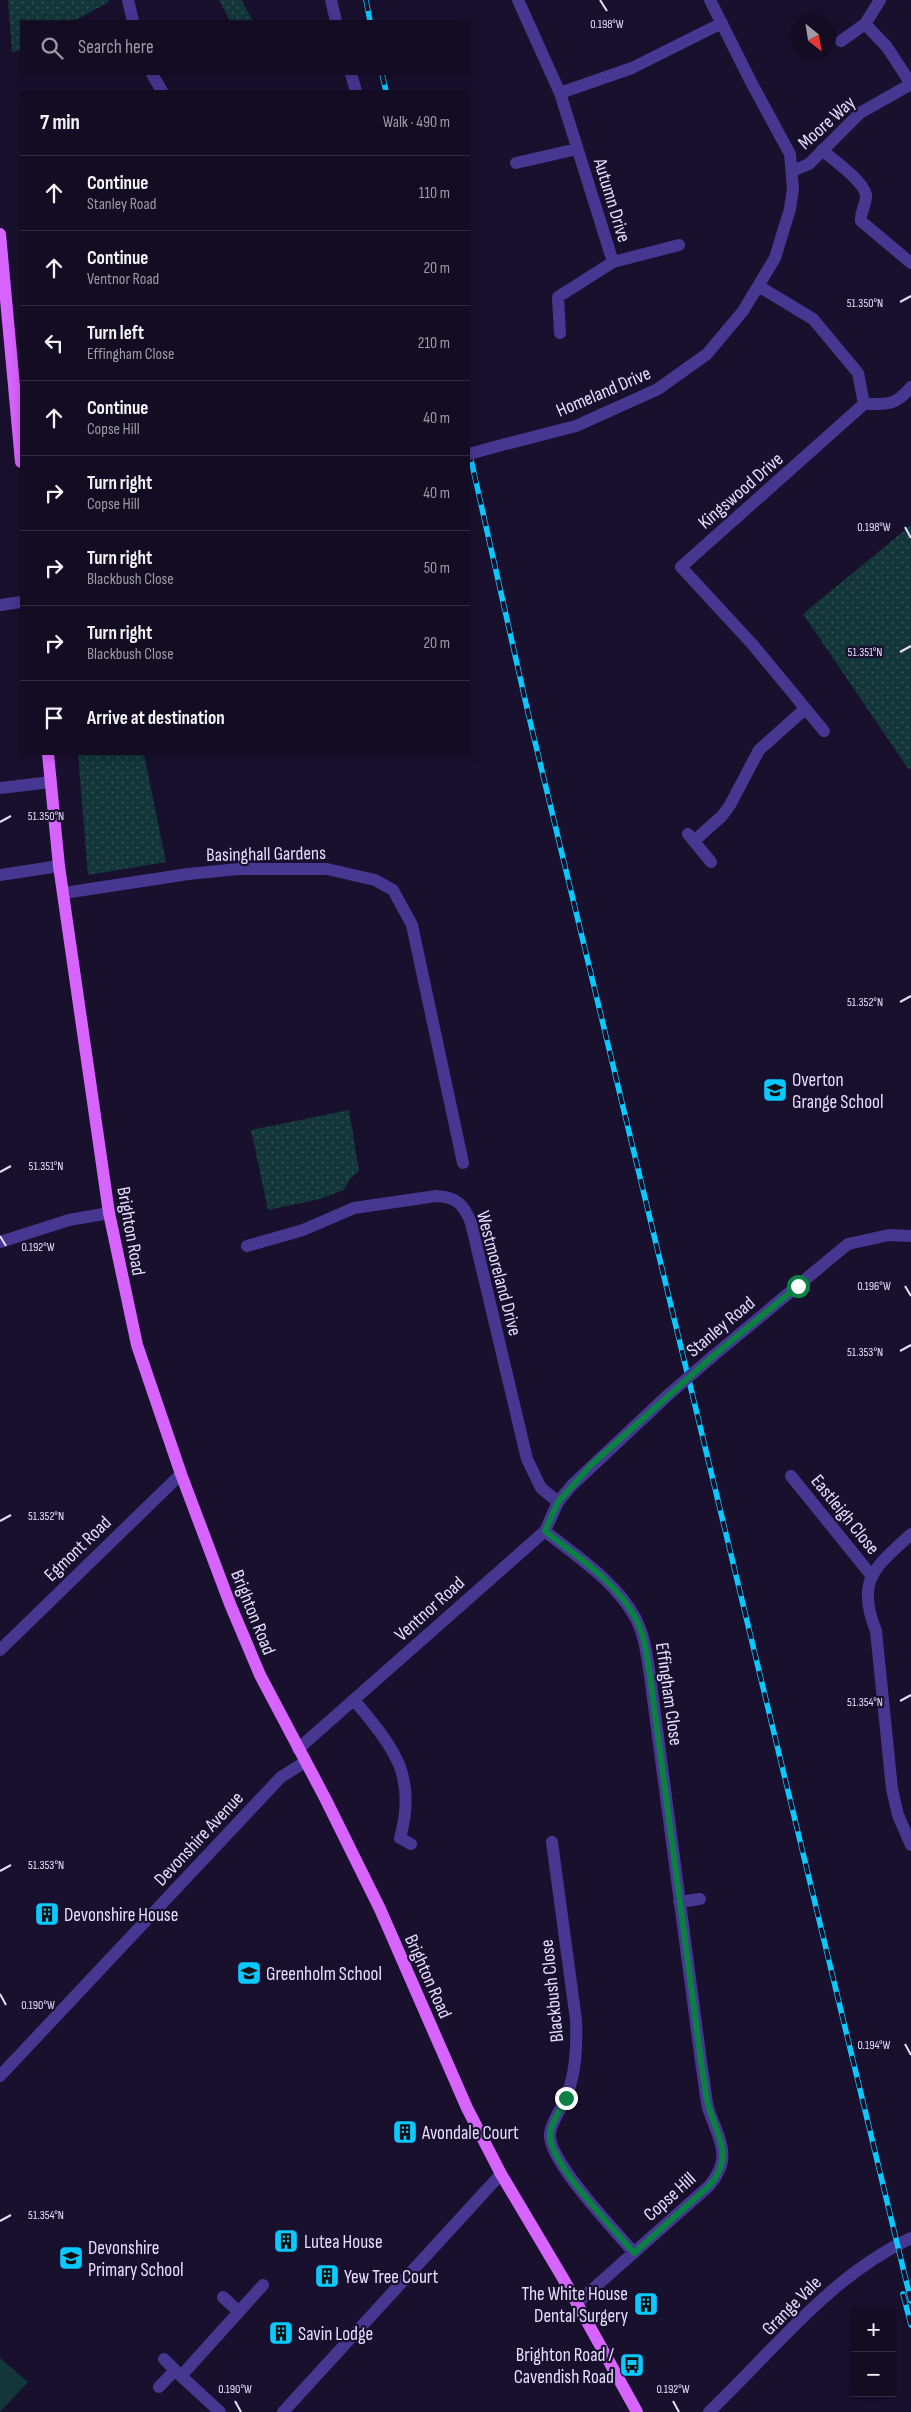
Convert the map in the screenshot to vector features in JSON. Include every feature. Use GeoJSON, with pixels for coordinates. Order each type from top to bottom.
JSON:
{"type":"FeatureCollection","features":[{"type":"Feature","properties":{"kind":"main road"},"geometry":{"type":"LineString","coordinates":[[0,234],[20,451]]}},
{"type":"Feature","properties":{"kind":"main road","name":"Brighton Road"},"geometry":{"type":"LineString","coordinates":[[48,755],[60,866],[109,1214],[137,1345],[181,1474],[242,1634],[260,1675],[380,1909],[467,2108],[501,2174],[577,2302],[637,2412]]}},
{"type":"Feature","properties":{"kind":"street"},"geometry":{"type":"LineString","coordinates":[[128,0],[133,20]]}},
{"type":"Feature","properties":{"kind":"street"},"geometry":{"type":"LineString","coordinates":[[331,0],[336,20]]}},
{"type":"Feature","properties":{"kind":"street","name":"Autumn Drive"},"geometry":{"type":"LineString","coordinates":[[518,0],[560,93],[612,262]]}},
{"type":"Feature","properties":{"kind":"street","name":"Homeland Drive"},"geometry":{"type":"LineString","coordinates":[[470,454],[576,426],[622,407],[658,389],[707,354],[743,311],[760,287],[775,258],[783,235],[793,189],[790,154],[710,0]]}},
{"type":"Feature","properties":{"kind":"street"},"geometry":{"type":"LineString","coordinates":[[841,41],[865,24],[880,0]]}},
{"type":"Feature","properties":{"kind":"street"},"geometry":{"type":"LineString","coordinates":[[560,93],[632,68],[722,23]]}},
{"type":"Feature","properties":{"kind":"street"},"geometry":{"type":"LineString","coordinates":[[865,24],[887,47],[911,84]]}},
{"type":"Feature","properties":{"kind":"street"},"geometry":{"type":"LineString","coordinates":[[153,75],[161,90]]}},
{"type":"Feature","properties":{"kind":"street"},"geometry":{"type":"LineString","coordinates":[[351,75],[356,90]]}},
{"type":"Feature","properties":{"kind":"street","name":"Moore Way"},"geometry":{"type":"LineString","coordinates":[[792,171],[809,164],[860,113],[911,84]]}},
{"type":"Feature","properties":{"kind":"street","name":"Autumn Drive"},"geometry":{"type":"LineString","coordinates":[[516,163],[577,149]]}},
{"type":"Feature","properties":{"kind":"street"},"geometry":{"type":"LineString","coordinates":[[822,150],[864,189],[866,197],[860,214],[861,221],[911,263]]}},
{"type":"Feature","properties":{"kind":"street","name":"Autumn Drive"},"geometry":{"type":"LineString","coordinates":[[560,333],[558,297],[612,262],[679,245]]}},
{"type":"Feature","properties":{"kind":"street"},"geometry":{"type":"LineString","coordinates":[[760,287],[814,318],[858,373],[864,404],[897,402],[911,387]]}},
{"type":"Feature","properties":{"kind":"street","name":"Kingswood Drive"},"geometry":{"type":"LineString","coordinates":[[824,732],[753,645],[681,567],[864,404]]}},
{"type":"Feature","properties":{"kind":"street"},"geometry":{"type":"LineString","coordinates":[[0,605],[20,602]]}},
{"type":"Feature","properties":{"kind":"street"},"geometry":{"type":"LineString","coordinates":[[711,862],[691,838],[730,806],[759,750],[805,709]]}},
{"type":"Feature","properties":{"kind":"street"},"geometry":{"type":"LineString","coordinates":[[0,788],[51,782]]}},
{"type":"Feature","properties":{"kind":"street"},"geometry":{"type":"LineString","coordinates":[[0,875],[60,866]]}},
{"type":"Feature","properties":{"kind":"street","name":"Basinghall Gardens"},"geometry":{"type":"LineString","coordinates":[[64,893],[188,874],[238,869],[311,868],[354,874],[375,880],[393,890],[412,925],[464,1163]]}},
{"type":"Feature","properties":{"kind":"street","name":"Westmoreland Drive"},"geometry":{"type":"LineString","coordinates":[[247,1246],[304,1230],[354,1208],[436,1196],[449,1197],[459,1202],[467,1211],[471,1223],[527,1458],[541,1488],[558,1502]]}},
{"type":"Feature","properties":{"kind":"street"},"geometry":{"type":"LineString","coordinates":[[0,1242],[69,1220],[109,1214]]}},
{"type":"Feature","properties":{"kind":"street","name":"Stanley Road"},"geometry":{"type":"LineString","coordinates":[[572,1485],[668,1395],[848,1244],[889,1235],[911,1236]]}},
{"type":"Feature","properties":{"kind":"street","name":"Egmont Road"},"geometry":{"type":"LineString","coordinates":[[0,1650],[181,1474]]}},
{"type":"Feature","properties":{"kind":"street","name":"Eastleigh Close"},"geometry":{"type":"LineString","coordinates":[[791,1476],[871,1575]]}},
{"type":"Feature","properties":{"kind":"street","name":"Ventnor Road"},"geometry":{"type":"LineString","coordinates":[[298,1748],[545,1531],[558,1502],[572,1485]]}},
{"type":"Feature","properties":{"kind":"street","name":"Effingham Close"},"geometry":{"type":"LineString","coordinates":[[545,1531],[609,1583],[628,1606],[642,1636],[650,1676],[702,2069]]}},
{"type":"Feature","properties":{"kind":"street"},"geometry":{"type":"LineString","coordinates":[[911,1534],[882,1561],[871,1575],[867,1594],[870,1616],[876,1631],[892,1789],[898,1815],[911,1845]]}},
{"type":"Feature","properties":{"kind":"street"},"geometry":{"type":"LineString","coordinates":[[354,1700],[382,1733],[402,1768],[407,1807],[400,1838],[411,1844]]}},
{"type":"Feature","properties":{"kind":"street","name":"Devonshire Avenue"},"geometry":{"type":"LineString","coordinates":[[0,2076],[281,1777],[305,1762]]}},
{"type":"Feature","properties":{"kind":"street","name":"Blackbush Close"},"geometry":{"type":"LineString","coordinates":[[552,1842],[576,2020],[577,2041],[573,2079],[552,2128],[550,2142],[562,2167],[634,2253]]}},
{"type":"Feature","properties":{"kind":"street"},"geometry":{"type":"LineString","coordinates":[[680,1902],[700,1900]]}},
{"type":"Feature","properties":{"kind":"street","name":"Copse Hill"},"geometry":{"type":"LineString","coordinates":[[577,2302],[709,2186],[719,2174],[724,2159],[720,2138],[709,2109],[710,2086],[702,2069]]}},
{"type":"Feature","properties":{"kind":"street"},"geometry":{"type":"LineString","coordinates":[[282,2412],[501,2174]]}},
{"type":"Feature","properties":{"kind":"street","name":"Grange Vale"},"geometry":{"type":"LineString","coordinates":[[709,2412],[851,2274],[884,2251],[911,2238]]}},
{"type":"Feature","properties":{"kind":"street"},"geometry":{"type":"LineString","coordinates":[[159,2387],[178,2373],[263,2286]]}},
{"type":"Feature","properties":{"kind":"street"},"geometry":{"type":"LineString","coordinates":[[223,2297],[239,2312]]}},
{"type":"Feature","properties":{"kind":"street"},"geometry":{"type":"LineString","coordinates":[[164,2359],[220,2412]]}},
{"type":"Feature","properties":{"kind":"green space"},"geometry":{"type":"Polygon","coordinates":[[[8,0],[109,0],[107,3],[76,20],[20,20],[20,50],[12,52],[8,0]]]}},
{"type":"Feature","properties":{"kind":"green space"},"geometry":{"type":"Polygon","coordinates":[[[219,0],[241,0],[252,20],[229,20],[219,0]]]}},
{"type":"Feature","properties":{"kind":"green space"},"geometry":{"type":"Polygon","coordinates":[[[911,525],[911,768],[909,770],[803,614],[911,525]]]}},
{"type":"Feature","properties":{"kind":"green space"},"geometry":{"type":"Polygon","coordinates":[[[78,755],[144,755],[166,862],[88,875],[78,755]]]}},
{"type":"Feature","properties":{"kind":"green space"},"geometry":{"type":"Polygon","coordinates":[[[349,1110],[359,1171],[350,1179],[344,1190],[320,1199],[268,1210],[251,1130],[349,1110]]]}},
{"type":"Feature","properties":{"kind":"green space"},"geometry":{"type":"Polygon","coordinates":[[[0,2358],[28,2382],[0,2412],[0,2358]]]}},
{"type":"Feature","properties":{"kind":"railway"},"geometry":{"type":"LineString","coordinates":[[366,0],[370,20]]}},
{"type":"Feature","properties":{"kind":"railway"},"geometry":{"type":"LineString","coordinates":[[382,75],[386,90]]}},
{"type":"Feature","properties":{"kind":"railway"},"geometry":{"type":"LineString","coordinates":[[470,455],[529,717],[911,2301]]}},
{"type":"Feature","properties":{"kind":"railway"},"geometry":{"type":"LineString","coordinates":[[903,2294],[911,2325]]}},
{"type":"Feature","properties":{"kind":"place","name":"Overton Grange School"},"geometry":{"type":"Point","coordinates":[775,1090]}},
{"type":"Feature","properties":{"kind":"place","name":"Devonshire House"},"geometry":{"type":"Point","coordinates":[47,1914]}},
{"type":"Feature","properties":{"kind":"place","name":"Greenholm School"},"geometry":{"type":"Point","coordinates":[249,1973]}},
{"type":"Feature","properties":{"kind":"place","name":"Avondale Court"},"geometry":{"type":"Point","coordinates":[405,2132]}},
{"type":"Feature","properties":{"kind":"place","name":"Lutea House"},"geometry":{"type":"Point","coordinates":[286,2241]}},
{"type":"Feature","properties":{"kind":"place","name":"Devonshire Primary School"},"geometry":{"type":"Point","coordinates":[71,2258]}},
{"type":"Feature","properties":{"kind":"place","name":"Yew Tree Court"},"geometry":{"type":"Point","coordinates":[327,2276]}},
{"type":"Feature","properties":{"kind":"place","name":"The White House Dental Surgery"},"geometry":{"type":"Point","coordinates":[646,2304]}},
{"type":"Feature","properties":{"kind":"place","name":"Savin Lodge"},"geometry":{"type":"Point","coordinates":[281,2333]}},
{"type":"Feature","properties":{"kind":"place","name":"Brighton Road / Cavendish Road"},"geometry":{"type":"Point","coordinates":[632,2365]}},
{"type":"Feature","properties":{"kind":"route"},"geometry":{"type":"LineString","coordinates":[[566,2098],[550,2133],[552,2150],[562,2167],[634,2253],[709,2186],[719,2174],[724,2159],[720,2138],[709,2109],[702,2069],[650,1676],[642,1636],[636,1620],[623,1599],[609,1583],[545,1531],[558,1502],[591,1465],[713,1356],[798,1286]]}}]}
